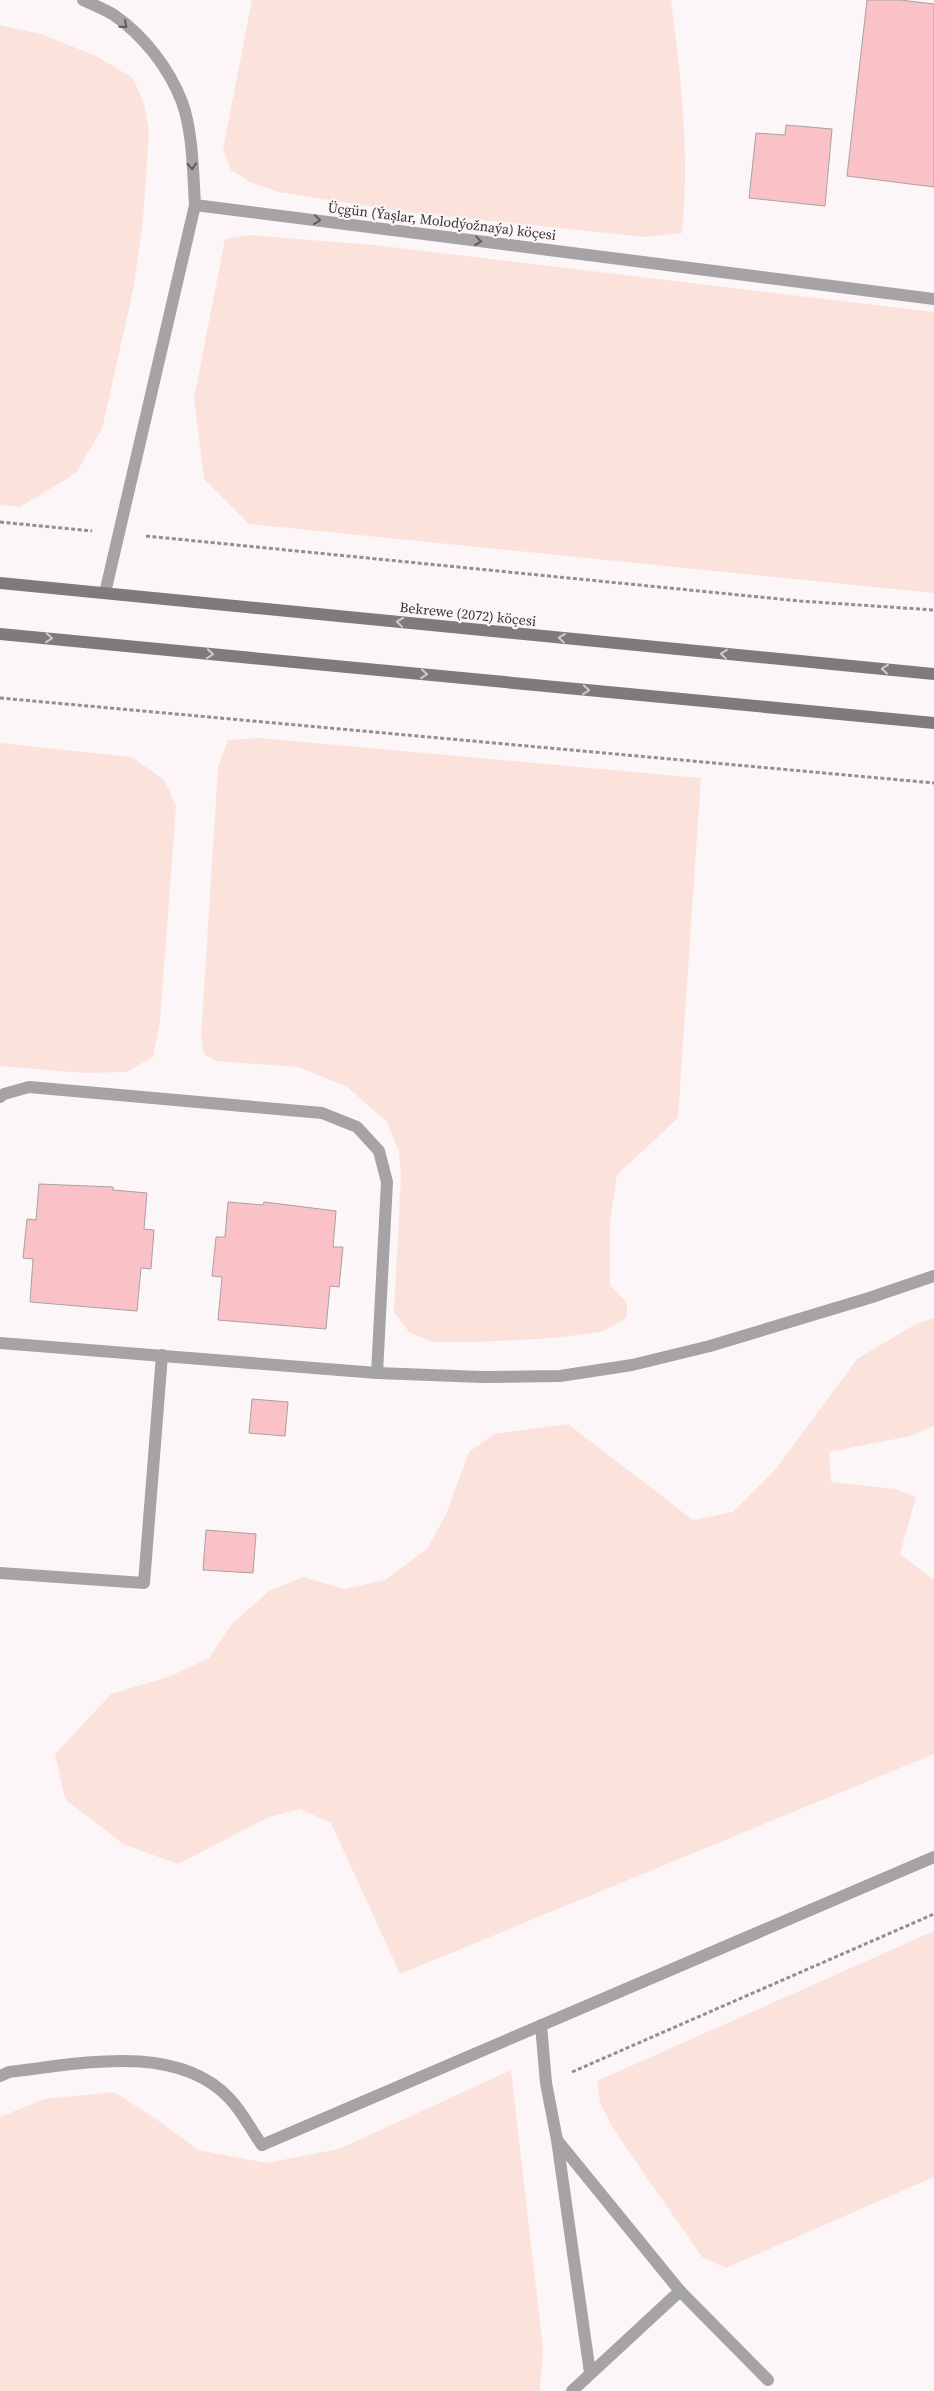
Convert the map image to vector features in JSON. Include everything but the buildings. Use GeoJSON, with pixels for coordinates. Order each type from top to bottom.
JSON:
{"type":"FeatureCollection","features":[{"type":"Feature","properties":{"kind":"main road","name":"Bekrewe (2072) köçesi"},"geometry":{"type":"LineString","coordinates":[[0,583],[934,674]]}},
{"type":"Feature","properties":{"kind":"main road"},"geometry":{"type":"LineString","coordinates":[[0,634],[934,723]]}},
{"type":"Feature","properties":{"kind":"street"},"geometry":{"type":"LineString","coordinates":[[83,0],[113,15],[139,37],[165,66],[182,103],[192,151],[195,205],[121,534],[105,593]]}},
{"type":"Feature","properties":{"kind":"street","name":"Üçgün (Ýaşlar, Molodýožnaýa) köçesi"},"geometry":{"type":"LineString","coordinates":[[195,205],[934,299]]}},
{"type":"Feature","properties":{"kind":"street"},"geometry":{"type":"LineString","coordinates":[[0,1097],[4,1094],[29,1087],[322,1113],[357,1127],[379,1151],[387,1182],[377,1373]]}},
{"type":"Feature","properties":{"kind":"street"},"geometry":{"type":"LineString","coordinates":[[0,1343],[377,1373],[482,1377],[560,1376],[632,1365],[710,1346],[869,1298],[934,1276]]}},
{"type":"Feature","properties":{"kind":"street"},"geometry":{"type":"LineString","coordinates":[[0,1573],[144,1583],[162,1356]]}},
{"type":"Feature","properties":{"kind":"street"},"geometry":{"type":"LineString","coordinates":[[0,2076],[9,2072],[98,2061],[156,2063],[193,2071],[229,2098],[262,2145],[934,1857]]}},
{"type":"Feature","properties":{"kind":"street"},"geometry":{"type":"LineString","coordinates":[[541,2025],[546,2083],[557,2140],[590,2373]]}},
{"type":"Feature","properties":{"kind":"street"},"geometry":{"type":"LineString","coordinates":[[557,2140],[680,2291],[768,2380]]}},
{"type":"Feature","properties":{"kind":"street"},"geometry":{"type":"LineString","coordinates":[[572,2391],[680,2291]]}},
{"type":"Feature","properties":{"kind":"path"},"geometry":{"type":"LineString","coordinates":[[0,522],[800,601],[934,610]]}},
{"type":"Feature","properties":{"kind":"path"},"geometry":{"type":"LineString","coordinates":[[0,698],[934,782]]}},
{"type":"Feature","properties":{"kind":"path"},"geometry":{"type":"LineString","coordinates":[[546,2083],[934,1914]]}},
{"type":"Feature","properties":{"kind":"shaded area"},"geometry":{"type":"Polygon","coordinates":[[[252,0],[671,0],[681,87],[685,145],[682,233],[646,237],[413,213],[278,192],[250,182],[231,170],[223,149],[252,0]]]}},
{"type":"Feature","properties":{"kind":"shaded area"},"geometry":{"type":"Polygon","coordinates":[[[0,25],[41,34],[96,56],[133,78],[144,104],[149,131],[143,221],[134,286],[102,429],[76,473],[20,507],[0,505],[0,25]]]}},
{"type":"Feature","properties":{"kind":"shaded area"},"geometry":{"type":"Polygon","coordinates":[[[249,235],[374,245],[934,312],[934,593],[249,524],[204,479],[194,398],[225,239],[249,235]]]}},
{"type":"Feature","properties":{"kind":"shaded area"},"geometry":{"type":"Polygon","coordinates":[[[259,738],[701,778],[678,1118],[617,1175],[610,1222],[610,1285],[627,1303],[627,1318],[601,1332],[553,1338],[478,1342],[432,1342],[409,1332],[394,1312],[401,1178],[399,1152],[387,1122],[346,1086],[298,1067],[216,1061],[204,1054],[201,1038],[218,767],[228,740],[259,738]]]}},
{"type":"Feature","properties":{"kind":"shaded area"},"geometry":{"type":"Polygon","coordinates":[[[0,743],[132,757],[165,781],[176,807],[160,1021],[153,1057],[127,1072],[84,1073],[0,1066],[0,743]]]}},
{"type":"Feature","properties":{"kind":"shaded area"},"geometry":{"type":"Polygon","coordinates":[[[934,1318],[934,1426],[911,1436],[829,1452],[831,1482],[895,1489],[916,1497],[900,1554],[934,1580],[934,1754],[400,1974],[331,1823],[300,1809],[269,1817],[178,1864],[123,1844],[65,1799],[55,1754],[111,1694],[171,1676],[209,1658],[232,1624],[269,1591],[303,1577],[344,1589],[385,1580],[428,1548],[446,1514],[469,1452],[494,1434],[568,1424],[693,1520],[733,1512],[776,1469],[857,1359],[916,1324],[934,1318]]]}},
{"type":"Feature","properties":{"kind":"shaded area"},"geometry":{"type":"Polygon","coordinates":[[[934,1931],[934,2177],[726,2268],[702,2257],[614,2130],[600,2103],[597,2081],[934,1931]]]}},
{"type":"Feature","properties":{"kind":"shaded area"},"geometry":{"type":"Polygon","coordinates":[[[511,2070],[543,2348],[540,2391],[0,2391],[0,2117],[44,2099],[114,2092],[152,2116],[198,2150],[267,2163],[339,2149],[511,2070]]]}}]}
